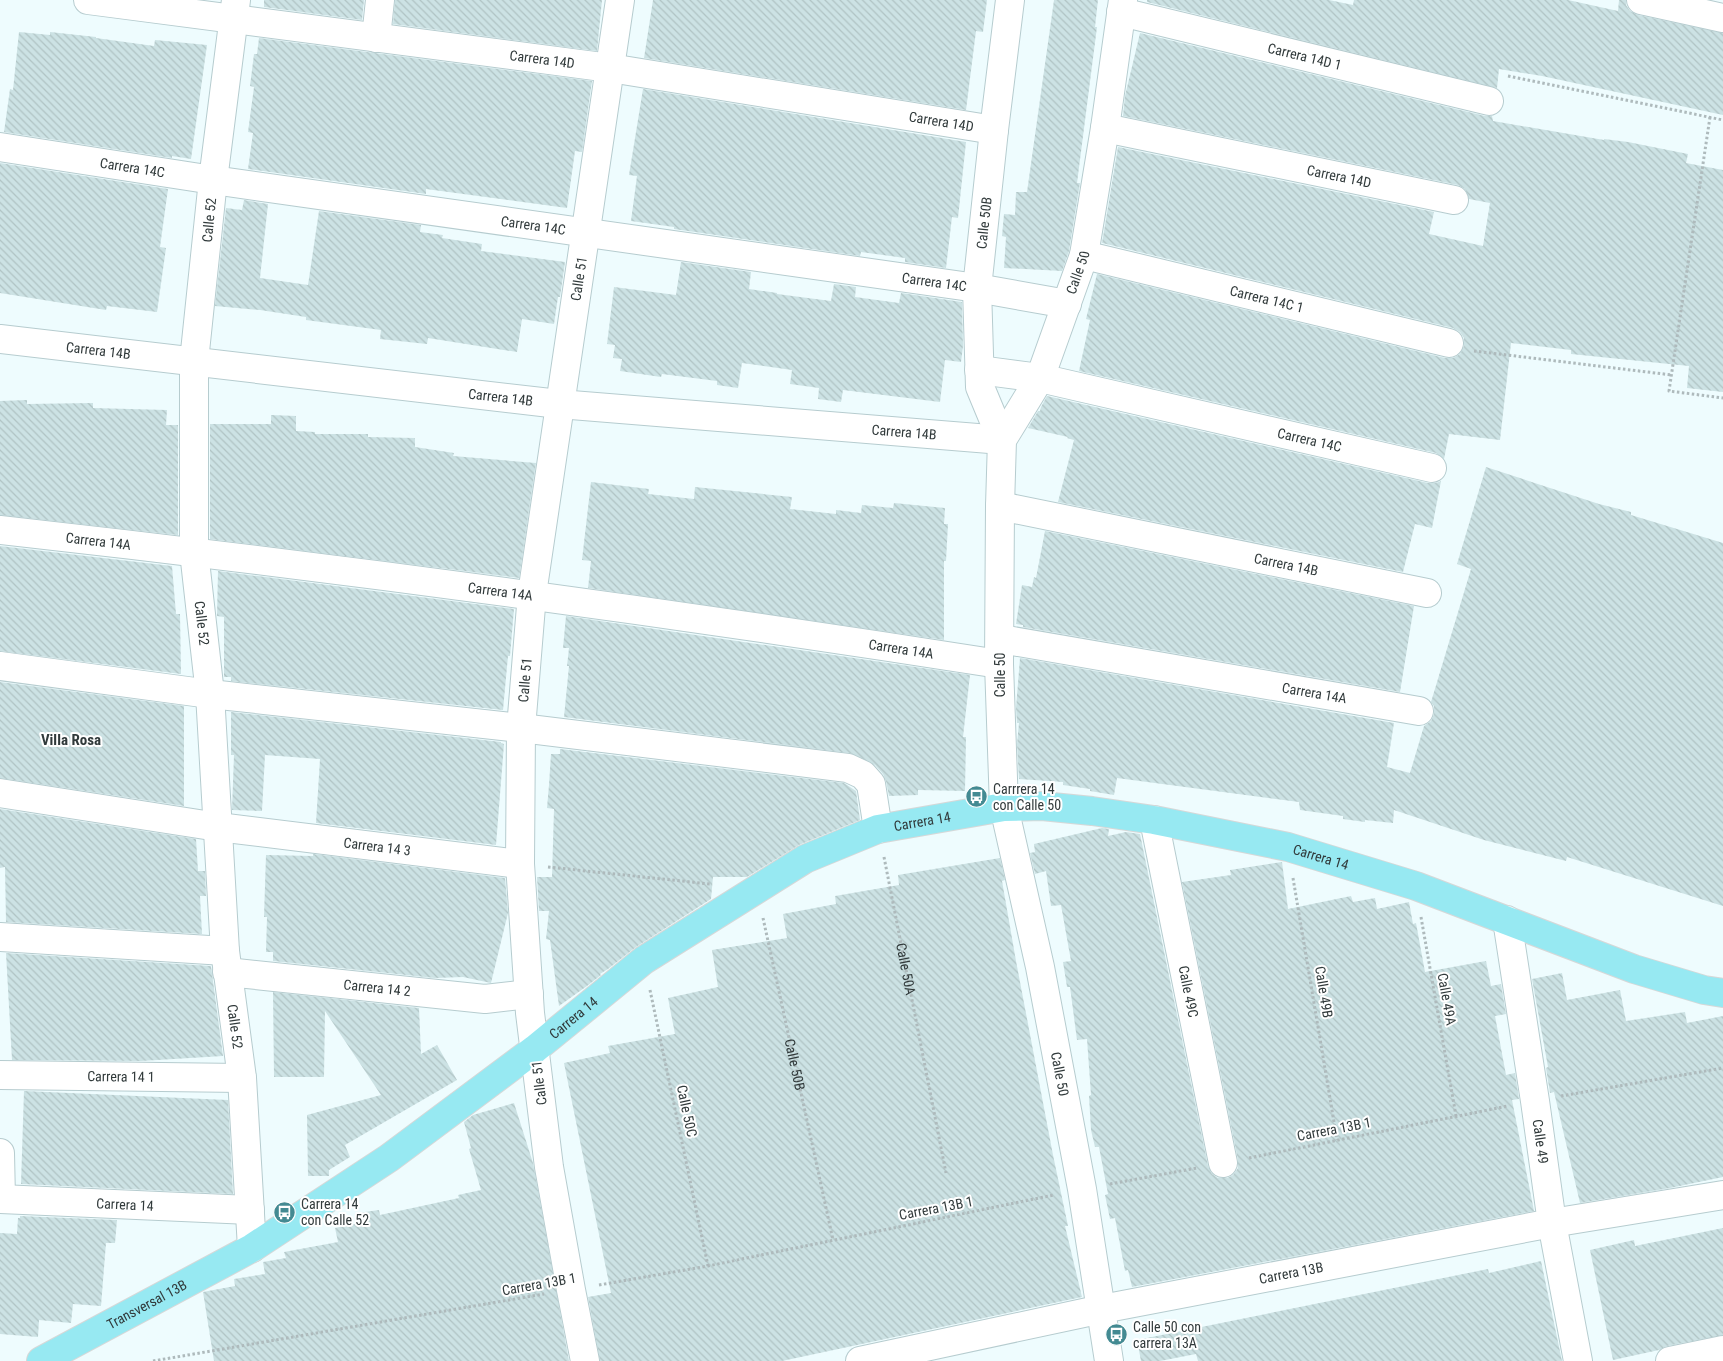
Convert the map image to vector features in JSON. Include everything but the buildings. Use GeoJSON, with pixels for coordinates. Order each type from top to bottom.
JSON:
{"type":"FeatureCollection","features":[{"type":"Feature","properties":{"kind":"main road","name":"Carrera 14"},"geometry":{"type":"LineString","coordinates":[[252,1248],[389,1158],[535,1049],[644,960],[805,859],[878,829],[1004,807],[1042,806],[1092,811],[1154,820],[1288,847],[1416,886],[1634,969],[1704,990],[1723,993]]}},
{"type":"Feature","properties":{"kind":"main road","name":"Transversal 13B"},"geometry":{"type":"LineString","coordinates":[[41,1361],[252,1248]]}},
{"type":"Feature","properties":{"kind":"street","name":"Carrera 14D"},"geometry":{"type":"LineString","coordinates":[[88,0],[235,10],[376,38],[610,68],[994,130]]}},
{"type":"Feature","properties":{"kind":"street"},"geometry":{"type":"LineString","coordinates":[[376,38],[380,0]]}},
{"type":"Feature","properties":{"kind":"street","name":"Calle 51"},"geometry":{"type":"LineString","coordinates":[[585,1361],[549,1167],[529,994],[520,864],[521,728],[532,594],[620,0]]}},
{"type":"Feature","properties":{"kind":"street","name":"Calle 50B"},"geometry":{"type":"LineString","coordinates":[[1002,440],[980,387],[977,288],[1010,0]]}},
{"type":"Feature","properties":{"kind":"street"},"geometry":{"type":"LineString","coordinates":[[1641,0],[1723,18]]}},
{"type":"Feature","properties":{"kind":"street","name":"Carrera 14D 1"},"geometry":{"type":"LineString","coordinates":[[1122,6],[1489,100]]}},
{"type":"Feature","properties":{"kind":"street","name":"Calle 50"},"geometry":{"type":"LineString","coordinates":[[1109,1361],[1082,1190],[1040,966],[1004,807],[1000,651],[1000,506],[1002,440],[1040,378],[1084,255],[1105,128],[1122,6]]}},
{"type":"Feature","properties":{"kind":"street","name":"Calle 52"},"geometry":{"type":"LineString","coordinates":[[235,10],[213,180],[194,361],[194,552],[210,694],[226,961],[242,1078],[252,1248]]}},
{"type":"Feature","properties":{"kind":"street","name":"Carrera 14D"},"geometry":{"type":"LineString","coordinates":[[1105,128],[1454,200]]}},
{"type":"Feature","properties":{"kind":"street","name":"Carrera 14C"},"geometry":{"type":"LineString","coordinates":[[0,147],[213,180],[977,288],[1067,304]]}},
{"type":"Feature","properties":{"kind":"street","name":"Carrera 14C 1"},"geometry":{"type":"LineString","coordinates":[[1084,255],[1460,346]]}},
{"type":"Feature","properties":{"kind":"street","name":"Carrera 14B"},"geometry":{"type":"LineString","coordinates":[[0,339],[559,404],[1002,440]]}},
{"type":"Feature","properties":{"kind":"street","name":"Carrera 14C"},"geometry":{"type":"LineString","coordinates":[[979,370],[1040,378],[1432,468]]}},
{"type":"Feature","properties":{"kind":"street","name":"Carrera 14B"},"geometry":{"type":"LineString","coordinates":[[1000,506],[1427,593]]}},
{"type":"Feature","properties":{"kind":"street","name":"Carrera 14A"},"geometry":{"type":"LineString","coordinates":[[0,530],[1000,651],[1419,711]]}},
{"type":"Feature","properties":{"kind":"street"},"geometry":{"type":"LineString","coordinates":[[0,666],[210,694],[521,728],[848,768],[863,775],[871,784],[878,829]]}},
{"type":"Feature","properties":{"kind":"street","name":"Carrera 14 3"},"geometry":{"type":"LineString","coordinates":[[0,794],[218,827],[520,864]]}},
{"type":"Feature","properties":{"kind":"street","name":"Calle 49C"},"geometry":{"type":"LineString","coordinates":[[1154,820],[1223,1163]]}},
{"type":"Feature","properties":{"kind":"street","name":"Calle 49"},"geometry":{"type":"LineString","coordinates":[[1507,920],[1552,1223],[1578,1361]]}},
{"type":"Feature","properties":{"kind":"street","name":"Carrera 14 2"},"geometry":{"type":"LineString","coordinates":[[0,938],[226,961],[485,999],[529,994]]}},
{"type":"Feature","properties":{"kind":"street","name":"Carrera 14 1"},"geometry":{"type":"LineString","coordinates":[[0,1075],[242,1078]]}},
{"type":"Feature","properties":{"kind":"street"},"geometry":{"type":"LineString","coordinates":[[0,1153],[1,1199]]}},
{"type":"Feature","properties":{"kind":"street","name":"Carrera 13B"},"geometry":{"type":"LineString","coordinates":[[860,1361],[1102,1309],[1552,1223],[1723,1195]]}},
{"type":"Feature","properties":{"kind":"street","name":"Carrera 14"},"geometry":{"type":"LineString","coordinates":[[1,1199],[250,1210]]}},
{"type":"Feature","properties":{"kind":"street"},"geometry":{"type":"LineString","coordinates":[[1670,1361],[1723,1350]]}},
{"type":"Feature","properties":{"kind":"path"},"geometry":{"type":"LineString","coordinates":[[1508,76],[1723,120]]}},
{"type":"Feature","properties":{"kind":"path"},"geometry":{"type":"LineString","coordinates":[[1710,118],[1670,391],[1723,398]]}},
{"type":"Feature","properties":{"kind":"path"},"geometry":{"type":"LineString","coordinates":[[1460,346],[1672,375]]}},
{"type":"Feature","properties":{"kind":"path","name":"Calle 50A"},"geometry":{"type":"LineString","coordinates":[[878,829],[946,1173]]}},
{"type":"Feature","properties":{"kind":"path","name":"Calle 49B"},"geometry":{"type":"LineString","coordinates":[[1288,847],[1337,1140]]}},
{"type":"Feature","properties":{"kind":"path"},"geometry":{"type":"LineString","coordinates":[[520,864],[757,889]]}},
{"type":"Feature","properties":{"kind":"path","name":"Calle 49A"},"geometry":{"type":"LineString","coordinates":[[1416,886],[1456,1116]]}},
{"type":"Feature","properties":{"kind":"path","name":"Calle 50B"},"geometry":{"type":"LineString","coordinates":[[757,889],[833,1240]]}},
{"type":"Feature","properties":{"kind":"path","name":"Calle 50C"},"geometry":{"type":"LineString","coordinates":[[644,960],[708,1266]]}},
{"type":"Feature","properties":{"kind":"path","name":"Carrera 13B 1"},"geometry":{"type":"LineString","coordinates":[[153,1361],[708,1266],[1456,1116],[1723,1068]]}},
{"type":"Feature","properties":{"kind":"place","name":"Carrrera 14 con Calle 50"},"geometry":{"type":"Point","coordinates":[977,797]}},
{"type":"Feature","properties":{"kind":"place","name":"Carrera 14 con Calle 52"},"geometry":{"type":"Point","coordinates":[285,1212]}},
{"type":"Feature","properties":{"kind":"place","name":"Calle 50 con carrera 13A"},"geometry":{"type":"Point","coordinates":[1117,1335]}},
{"type":"Feature","properties":{"kind":"district","name":"Villa Rosa"},"geometry":{"type":"Point","coordinates":[71,740]}}]}
